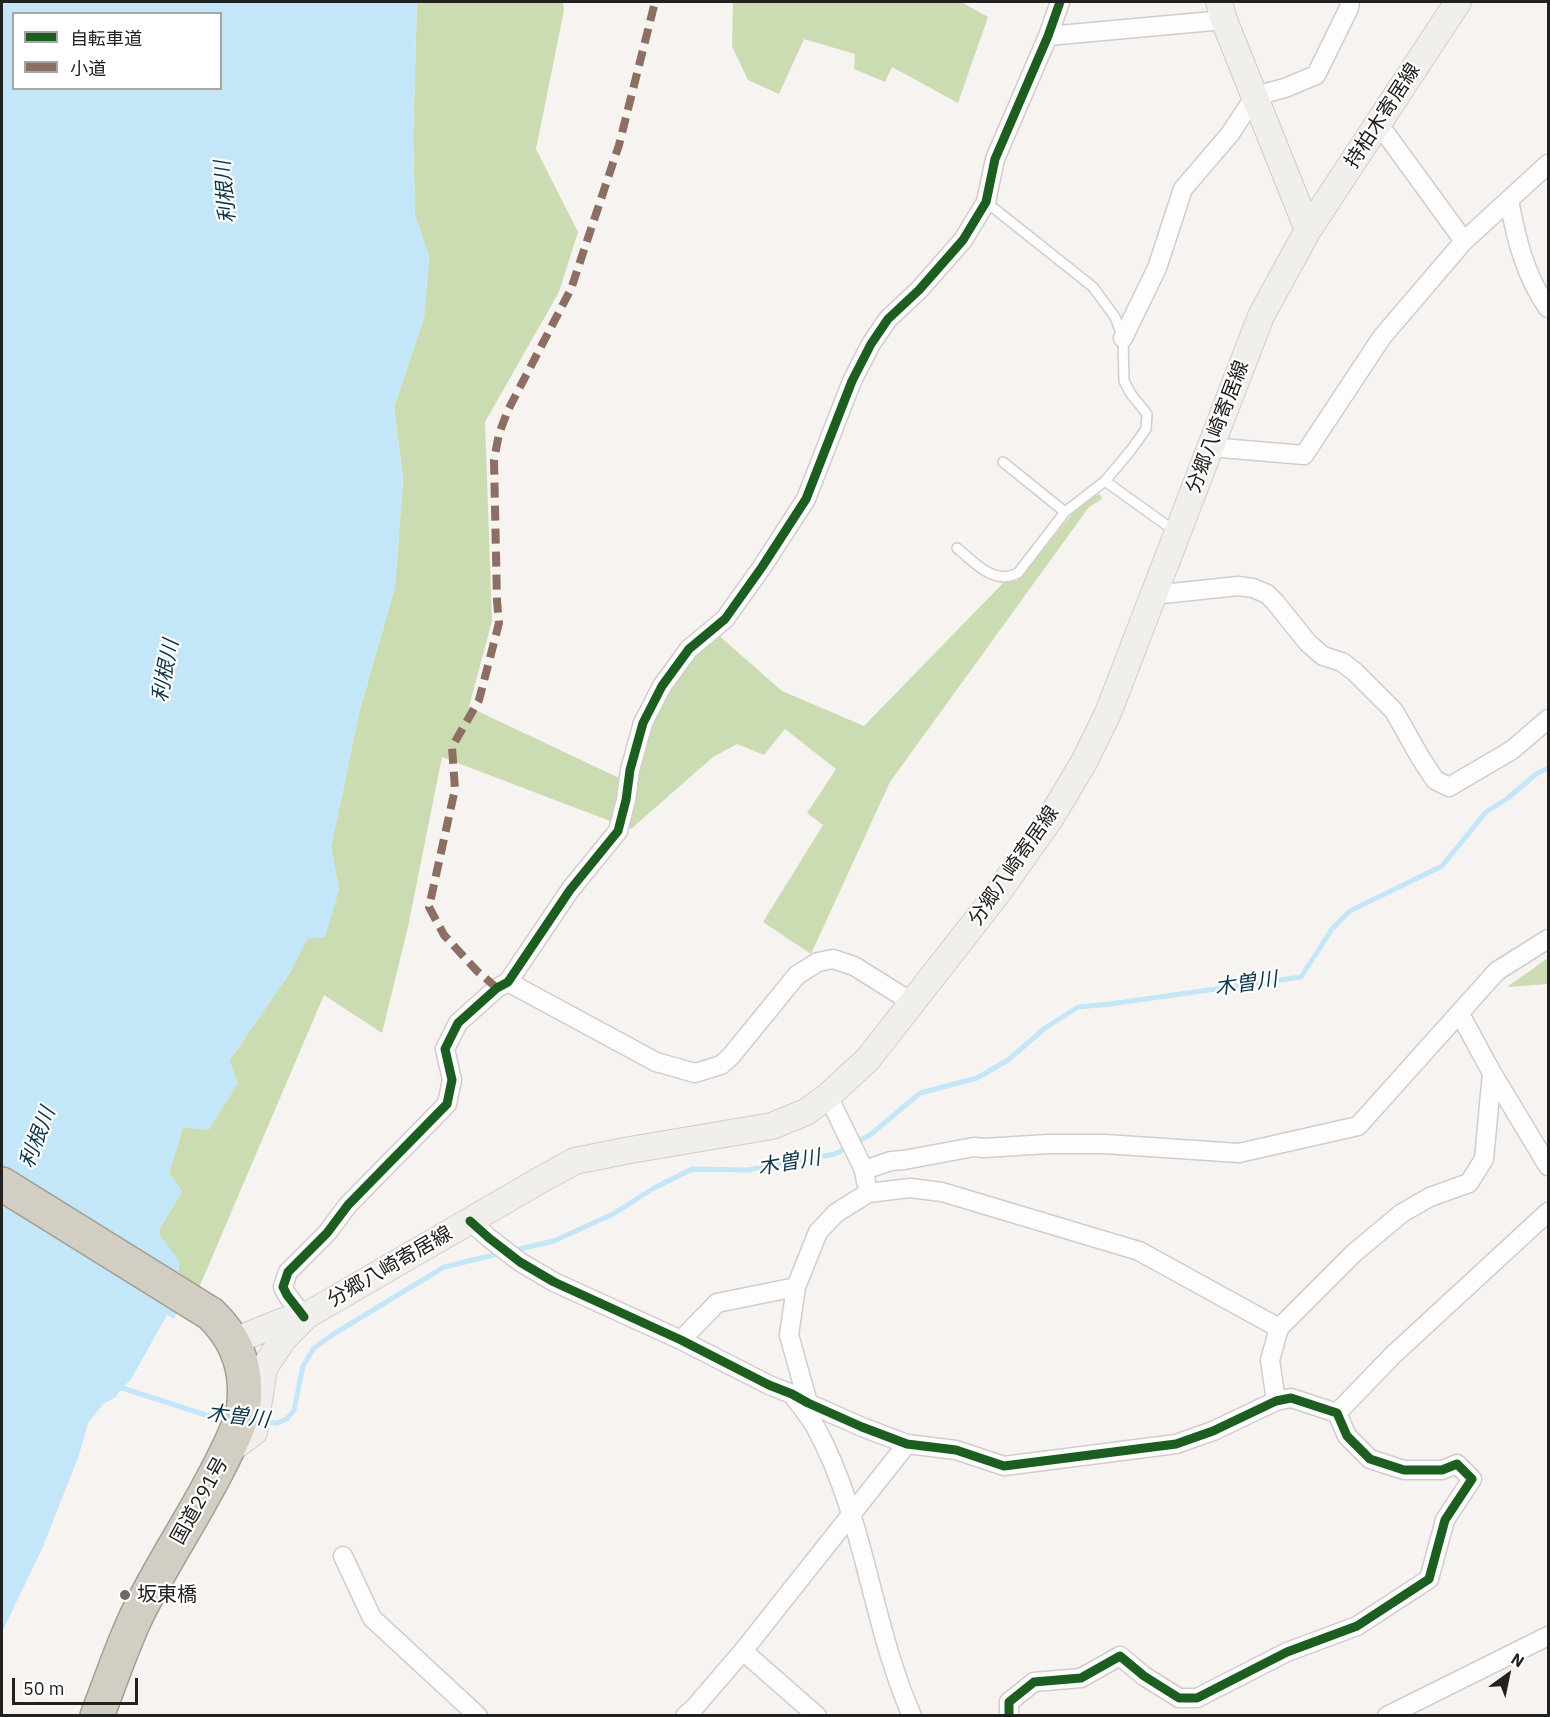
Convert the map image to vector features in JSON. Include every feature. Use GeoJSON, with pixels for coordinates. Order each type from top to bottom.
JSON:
{"type":"FeatureCollection","features":[{"type":"Feature","properties":{"kind":"highway","name":"国道291号"},"geometry":{"type":"LineString","coordinates":[[2,1184],[212,1314],[234,1341],[243,1372],[244,1426],[136,1618],[97,1716]]}},
{"type":"Feature","properties":{"kind":"main road","name":"持柏木寄居線"},"geometry":{"type":"LineString","coordinates":[[1308,230],[1458,2]]}},
{"type":"Feature","properties":{"kind":"main road"},"geometry":{"type":"LineString","coordinates":[[1222,10],[1308,230]]}},
{"type":"Feature","properties":{"kind":"main road","name":"分郷八崎寄居線"},"geometry":{"type":"LineString","coordinates":[[234,1341],[291,1318],[304,1317],[575,1161],[772,1126],[806,1112],[828,1096],[868,1059],[997,894],[1050,819],[1083,762],[1108,713],[1261,316],[1308,230]]}},
{"type":"Feature","properties":{"kind":"main road"},"geometry":{"type":"LineString","coordinates":[[244,1426],[264,1368],[284,1338],[304,1317]]}},
{"type":"Feature","properties":{"kind":"street"},"geometry":{"type":"LineString","coordinates":[[304,1317],[283,1287],[288,1272],[327,1233],[348,1205],[447,1104],[452,1080],[445,1048],[458,1023],[497,988],[508,982],[570,890],[618,831],[626,800],[630,770],[643,723],[662,686],[689,649],[725,619],[762,567],[806,499],[852,381],[871,344],[888,319],[920,290],[963,240],[986,202],[995,159],[1048,36],[1060,2]]}},
{"type":"Feature","properties":{"kind":"street"},"geometry":{"type":"LineString","coordinates":[[1123,338],[1157,268],[1183,189],[1230,134],[1255,96],[1285,88],[1316,75],[1350,2]]}},
{"type":"Feature","properties":{"kind":"street"},"geometry":{"type":"LineString","coordinates":[[1048,36],[1222,10]]}},
{"type":"Feature","properties":{"kind":"street"},"geometry":{"type":"LineString","coordinates":[[1378,123],[1464,242]]}},
{"type":"Feature","properties":{"kind":"street"},"geometry":{"type":"LineString","coordinates":[[1210,447],[1304,455],[1382,337],[1464,242],[1548,164]]}},
{"type":"Feature","properties":{"kind":"street"},"geometry":{"type":"LineString","coordinates":[[1509,200],[1516,240],[1538,293],[1548,308]]}},
{"type":"Feature","properties":{"kind":"street"},"geometry":{"type":"LineString","coordinates":[[1152,596],[1238,586],[1253,588],[1267,594],[1308,643],[1323,656],[1342,662],[1355,672],[1394,711],[1435,780],[1449,787],[1512,750],[1548,719]]}},
{"type":"Feature","properties":{"kind":"street"},"geometry":{"type":"LineString","coordinates":[[862,1164],[904,1160],[974,1147],[1048,1144],[1105,1144],[1239,1153],[1358,1126],[1497,971],[1548,939]]}},
{"type":"Feature","properties":{"kind":"street"},"geometry":{"type":"LineString","coordinates":[[508,982],[656,1062],[695,1073],[721,1065],[731,1056],[797,975],[818,962],[834,959],[854,966],[913,1003]]}},
{"type":"Feature","properties":{"kind":"street"},"geometry":{"type":"LineString","coordinates":[[1460,1014],[1548,1166]]}},
{"type":"Feature","properties":{"kind":"street"},"geometry":{"type":"LineString","coordinates":[[1276,1401],[1270,1360],[1279,1328],[1354,1253],[1402,1213],[1430,1197],[1469,1183],[1484,1159],[1492,1072]]}},
{"type":"Feature","properties":{"kind":"street"},"geometry":{"type":"LineString","coordinates":[[828,1096],[862,1164],[868,1193]]}},
{"type":"Feature","properties":{"kind":"street"},"geometry":{"type":"LineString","coordinates":[[808,1403],[789,1335],[796,1287],[818,1233],[837,1213],[868,1193],[910,1188],[942,1192],[1139,1251],[1279,1328]]}},
{"type":"Feature","properties":{"kind":"street"},"geometry":{"type":"LineString","coordinates":[[1337,1413],[1393,1355],[1548,1212]]}},
{"type":"Feature","properties":{"kind":"street"},"geometry":{"type":"LineString","coordinates":[[470,1221],[520,1262],[554,1282],[681,1340],[808,1403],[907,1444],[956,1450],[1004,1466],[1016,1465],[1176,1444],[1213,1431],[1276,1401],[1291,1398],[1337,1413],[1347,1436],[1370,1459],[1404,1470],[1442,1470],[1457,1464],[1472,1479],[1445,1520],[1429,1579],[1357,1626],[1287,1652],[1197,1698],[1179,1698],[1144,1676],[1120,1656],[1081,1678],[1034,1682],[1009,1702],[1009,1716]]}},
{"type":"Feature","properties":{"kind":"street"},"geometry":{"type":"LineString","coordinates":[[681,1340],[717,1303],[796,1287]]}},
{"type":"Feature","properties":{"kind":"street"},"geometry":{"type":"LineString","coordinates":[[792,1394],[815,1426],[828,1451],[852,1513],[899,1686],[912,1716]]}},
{"type":"Feature","properties":{"kind":"street"},"geometry":{"type":"LineString","coordinates":[[685,1716],[743,1651],[907,1444]]}},
{"type":"Feature","properties":{"kind":"street"},"geometry":{"type":"LineString","coordinates":[[343,1556],[372,1618],[478,1716]]}},
{"type":"Feature","properties":{"kind":"street"},"geometry":{"type":"LineString","coordinates":[[1387,1716],[1548,1636]]}},
{"type":"Feature","properties":{"kind":"street"},"geometry":{"type":"LineString","coordinates":[[743,1651],[817,1716]]}},
{"type":"Feature","properties":{"kind":"lane"},"geometry":{"type":"LineString","coordinates":[[957,548],[988,573],[997,577],[1010,577],[1018,573],[1065,512],[1105,481],[1146,429],[1147,414],[1124,381],[1123,338],[1115,317],[1094,287],[986,202]]}},
{"type":"Feature","properties":{"kind":"lane"},"geometry":{"type":"LineString","coordinates":[[1003,462],[1065,512]]}},
{"type":"Feature","properties":{"kind":"lane"},"geometry":{"type":"LineString","coordinates":[[1105,481],[1178,533]]}},
{"type":"Feature","properties":{"kind":"green space"},"geometry":{"type":"Polygon","coordinates":[[[417,2],[563,2],[564,10],[536,149],[578,232],[559,292],[485,422],[492,621],[469,707],[617,777],[635,780],[653,724],[684,662],[716,633],[782,691],[864,726],[1006,580],[1017,581],[1082,502],[1100,494],[1102,499],[1089,507],[890,782],[811,954],[763,922],[823,825],[807,813],[836,769],[785,729],[764,755],[737,744],[713,757],[631,829],[442,757],[408,927],[382,1033],[324,995],[198,1290],[178,1272],[158,1232],[182,1191],[169,1173],[183,1127],[208,1130],[238,1083],[229,1061],[291,971],[307,939],[339,890],[331,847],[359,713],[395,587],[403,479],[394,407],[424,317],[429,257],[415,215],[413,137],[417,2]]]}},
{"type":"Feature","properties":{"kind":"green space"},"geometry":{"type":"Polygon","coordinates":[[[733,2],[961,2],[988,17],[958,103],[892,67],[885,82],[854,69],[855,54],[804,39],[779,94],[748,80],[732,46],[733,2]]]}},
{"type":"Feature","properties":{"kind":"green space"},"geometry":{"type":"Polygon","coordinates":[[[1548,958],[1548,984],[1507,987],[1548,958]]]}},
{"type":"Feature","properties":{"kind":"water","name":"利根川"},"geometry":{"type":"Polygon","coordinates":[[[2,2],[417,2],[413,137],[415,215],[429,257],[424,317],[394,407],[403,479],[395,587],[359,713],[331,847],[339,890],[325,937],[307,939],[291,971],[229,1061],[238,1083],[208,1130],[183,1127],[169,1173],[182,1191],[158,1232],[180,1262],[178,1273],[190,1283],[174,1319],[167,1315],[130,1381],[122,1387],[116,1397],[103,1404],[88,1423],[79,1455],[42,1549],[2,1632],[2,2]]]}},
{"type":"Feature","properties":{"kind":"waterway","name":"木曽川"},"geometry":{"type":"LineString","coordinates":[[511,1251],[554,1241],[613,1214],[654,1188],[692,1169],[748,1170],[835,1154],[870,1135],[920,1093],[977,1078],[1008,1060],[1045,1028],[1078,1007],[1301,977],[1332,929],[1350,911],[1442,866],[1486,812],[1508,798],[1536,774],[1548,768]]}},
{"type":"Feature","properties":{"kind":"waterway","name":"木曽川"},"geometry":{"type":"LineString","coordinates":[[263,1422],[277,1423],[287,1419],[294,1410],[303,1366],[314,1348],[332,1335],[444,1267],[502,1253]]}},
{"type":"Feature","properties":{"kind":"waterway","name":"木曽川"},"geometry":{"type":"LineString","coordinates":[[116,1386],[206,1415],[230,1418]]}},
{"type":"Feature","properties":{"kind":"marked path"},"geometry":{"type":"LineString","coordinates":[[497,988],[477,971],[444,935],[429,907],[455,789],[452,747],[479,700],[499,623],[494,460],[499,434],[508,410],[571,289],[619,145],[655,2]]}},
{"type":"Feature","properties":{"kind":"cycle path"},"geometry":{"type":"LineString","coordinates":[[304,1317],[283,1287],[288,1272],[327,1233],[348,1205],[447,1104],[452,1080],[445,1049],[458,1023],[497,988],[508,982],[570,890],[618,831],[626,800],[630,770],[643,723],[662,686],[689,649],[725,619],[762,567],[806,499],[852,381],[871,344],[888,319],[919,290],[963,240],[986,202],[995,159],[1048,36],[1060,2]]}},
{"type":"Feature","properties":{"kind":"cycle path"},"geometry":{"type":"LineString","coordinates":[[470,1221],[520,1262],[554,1282],[681,1340],[808,1403],[907,1444],[956,1450],[1004,1466],[1176,1444],[1213,1431],[1276,1401],[1291,1398],[1337,1413],[1347,1436],[1370,1459],[1404,1470],[1442,1470],[1457,1464],[1472,1479],[1445,1520],[1429,1579],[1357,1626],[1287,1652],[1197,1698],[1179,1698],[1144,1676],[1120,1656],[1081,1678],[1034,1682],[1009,1702],[1009,1716]]}},
{"type":"Feature","properties":{"kind":"place","name":"坂東橋"},"geometry":{"type":"Point","coordinates":[125,1595]}}]}
